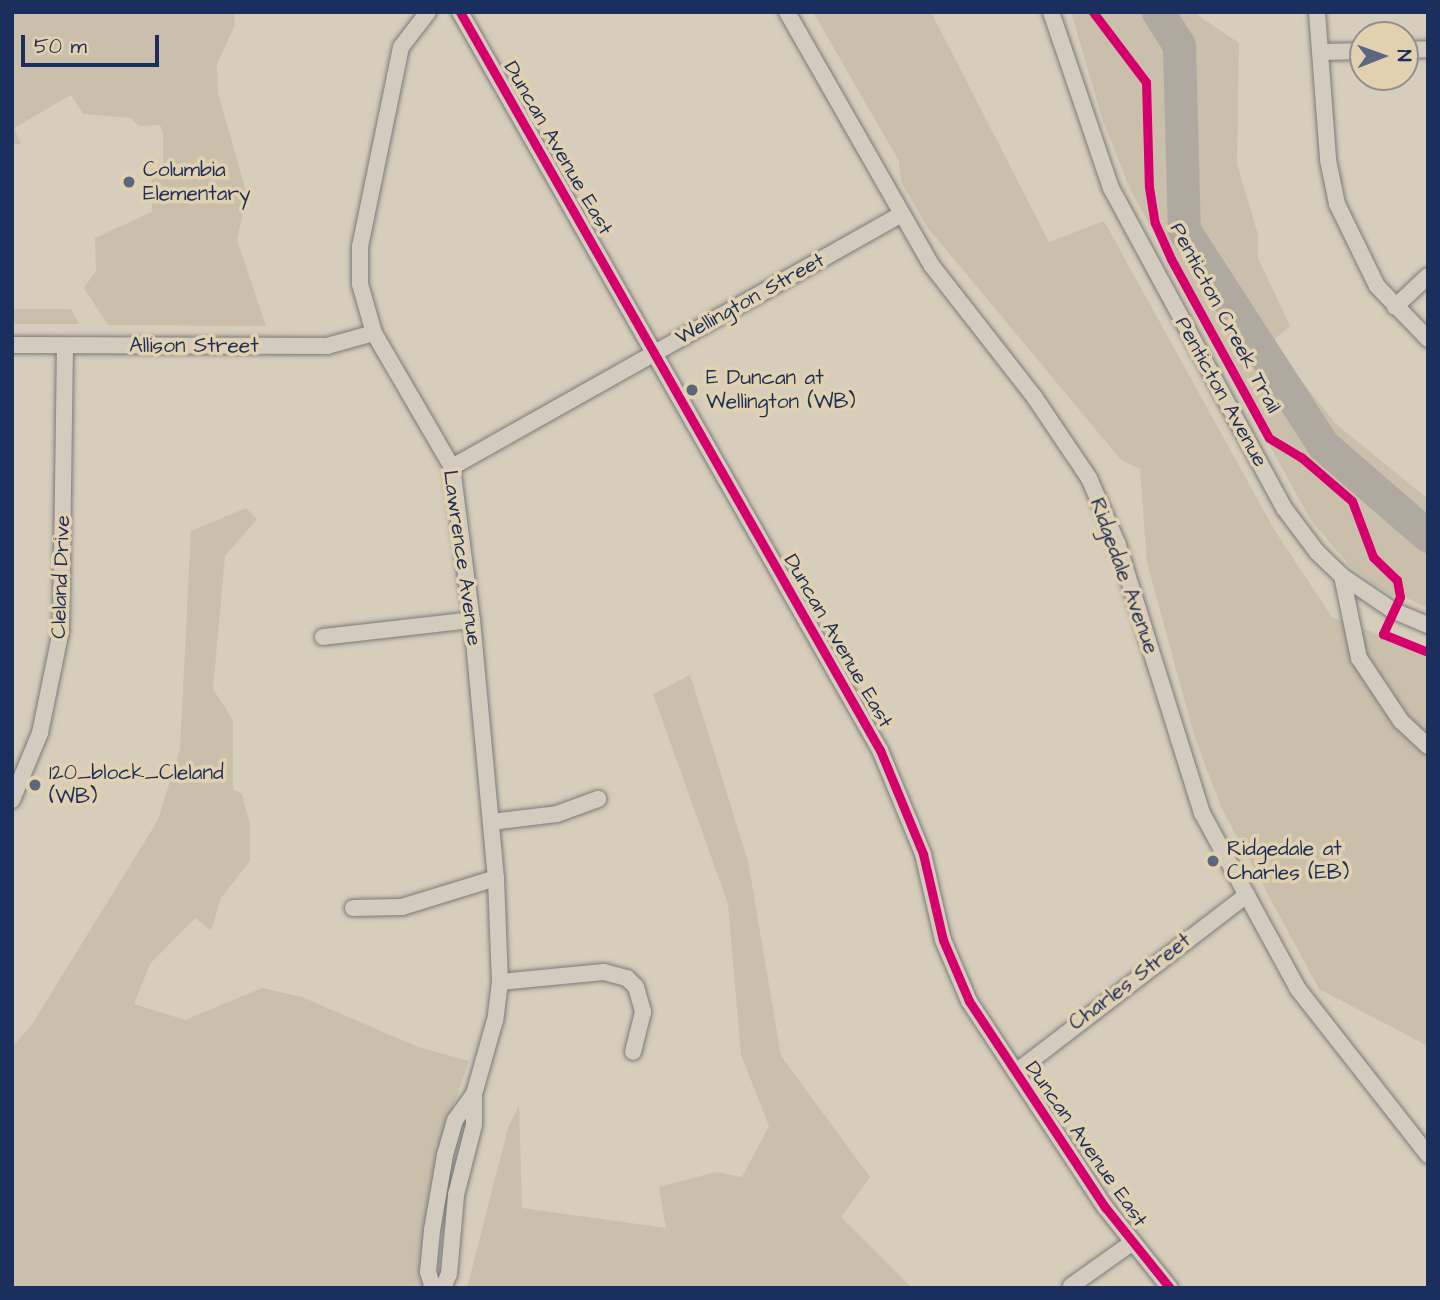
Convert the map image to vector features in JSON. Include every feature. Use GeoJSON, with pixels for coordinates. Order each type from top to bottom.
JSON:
{"type":"FeatureCollection","features":[{"type":"Feature","properties":{"kind":"street","name":"Lawrence Avenue"},"geometry":{"type":"LineString","coordinates":[[428,12],[401,47],[360,246],[360,284],[374,333],[452,467],[472,620],[496,878],[500,982],[495,1020],[474,1094],[474,1125],[456,1195],[449,1273],[443,1288]]}},
{"type":"Feature","properties":{"kind":"street","name":"Duncan Avenue East"},"geometry":{"type":"LineString","coordinates":[[460,12],[880,750],[923,854],[955,971],[989,1034],[1133,1241],[1170,1288]]}},
{"type":"Feature","properties":{"kind":"street","name":"Ridgedale Avenue"},"geometry":{"type":"LineString","coordinates":[[787,12],[932,266],[1035,398],[1088,478],[1118,545],[1202,813],[1298,989],[1428,1155]]}},
{"type":"Feature","properties":{"kind":"street","name":"Penticton Avenue"},"geometry":{"type":"LineString","coordinates":[[1051,12],[1111,188],[1284,508],[1317,552],[1342,576],[1392,610],[1428,625]]}},
{"type":"Feature","properties":{"kind":"street"},"geometry":{"type":"LineString","coordinates":[[1317,12],[1328,160],[1337,204],[1363,263],[1395,307],[1428,339]]}},
{"type":"Feature","properties":{"kind":"street"},"geometry":{"type":"LineString","coordinates":[[1322,52],[1349,51]]}},
{"type":"Feature","properties":{"kind":"street","name":"Wellington Street"},"geometry":{"type":"LineString","coordinates":[[452,467],[902,214]]}},
{"type":"Feature","properties":{"kind":"street"},"geometry":{"type":"LineString","coordinates":[[1395,307],[1428,276]]}},
{"type":"Feature","properties":{"kind":"street","name":"Allison Street"},"geometry":{"type":"LineString","coordinates":[[12,345],[327,346],[374,333]]}},
{"type":"Feature","properties":{"kind":"street","name":"Cleland Drive"},"geometry":{"type":"LineString","coordinates":[[12,800],[40,733],[61,631],[65,346]]}},
{"type":"Feature","properties":{"kind":"street"},"geometry":{"type":"LineString","coordinates":[[1342,576],[1359,658],[1401,721],[1428,746]]}},
{"type":"Feature","properties":{"kind":"street"},"geometry":{"type":"LineString","coordinates":[[323,636],[472,620]]}},
{"type":"Feature","properties":{"kind":"street"},"geometry":{"type":"LineString","coordinates":[[491,822],[557,814],[598,799]]}},
{"type":"Feature","properties":{"kind":"street"},"geometry":{"type":"LineString","coordinates":[[353,908],[408,903],[496,878]]}},
{"type":"Feature","properties":{"kind":"street","name":"Charles Street"},"geometry":{"type":"LineString","coordinates":[[1016,1072],[1247,895]]}},
{"type":"Feature","properties":{"kind":"street"},"geometry":{"type":"LineString","coordinates":[[500,982],[604,972],[626,978],[636,988],[643,1012],[633,1052]]}},
{"type":"Feature","properties":{"kind":"street","name":"Lawrence Avenue"},"geometry":{"type":"LineString","coordinates":[[433,1288],[428,1272],[445,1155],[455,1119],[474,1094]]}},
{"type":"Feature","properties":{"kind":"street"},"geometry":{"type":"LineString","coordinates":[[1071,1286],[1133,1241]]}},
{"type":"Feature","properties":{"kind":"shaded area","name":"Columbia Elementary"},"geometry":{"type":"Polygon","coordinates":[[[12,12],[234,12],[235,25],[217,64],[218,93],[247,195],[237,240],[266,326],[108,325],[84,288],[96,271],[95,238],[152,212],[151,169],[163,162],[163,133],[160,125],[139,126],[130,118],[83,114],[71,95],[14,128],[21,144],[12,145],[12,12]]]}},
{"type":"Feature","properties":{"kind":"shaded area"},"geometry":{"type":"Polygon","coordinates":[[[813,12],[931,12],[1049,242],[1104,221],[1275,531],[1332,617],[1428,653],[1428,1046],[1319,989],[1221,807],[1195,738],[1147,563],[1140,469],[1121,460],[928,228],[901,182],[899,161],[813,12]]]}},
{"type":"Feature","properties":{"kind":"shaded area"},"geometry":{"type":"Polygon","coordinates":[[[1071,12],[1193,12],[1239,43],[1237,164],[1258,235],[1258,258],[1290,326],[1271,342],[1336,424],[1428,499],[1428,608],[1396,593],[1393,596],[1349,565],[1310,519],[1130,189],[1103,121],[1071,12]]]}},
{"type":"Feature","properties":{"kind":"shaded area"},"geometry":{"type":"Polygon","coordinates":[[[12,309],[71,309],[79,324],[12,324],[12,309]]]}},
{"type":"Feature","properties":{"kind":"shaded area"},"geometry":{"type":"Polygon","coordinates":[[[246,508],[257,519],[225,556],[213,689],[233,720],[233,789],[242,794],[250,825],[250,861],[221,898],[211,930],[195,918],[150,964],[134,1004],[185,1020],[262,988],[302,997],[418,1047],[469,1061],[449,1118],[423,1288],[12,1288],[12,1047],[31,1026],[158,820],[180,749],[191,531],[246,508]]]}},
{"type":"Feature","properties":{"kind":"shaded area"},"geometry":{"type":"Polygon","coordinates":[[[690,675],[748,861],[781,1056],[870,1177],[841,1217],[912,1288],[467,1288],[508,1128],[519,1105],[522,1208],[666,1228],[659,1187],[716,1172],[742,1177],[769,1126],[741,1055],[728,904],[653,694],[690,675]]]}},
{"type":"Feature","properties":{"kind":"waterway"},"geometry":{"type":"LineString","coordinates":[[1158,12],[1179,45],[1184,230],[1323,445],[1428,536]]}},
{"type":"Feature","properties":{"kind":"cycle path"},"geometry":{"type":"LineString","coordinates":[[460,12],[880,750],[923,854],[943,940],[969,1001],[1105,1207],[1170,1288]]}},
{"type":"Feature","properties":{"kind":"cycle path","name":"Penticton Creek Trail"},"geometry":{"type":"LineString","coordinates":[[1093,12],[1146,82],[1149,187],[1155,223],[1171,259],[1269,438],[1301,457],[1352,501],[1373,557],[1397,580],[1400,597],[1383,634],[1428,652]]}},
{"type":"Feature","properties":{"kind":"place","name":"Columbia Elementary"},"geometry":{"type":"Point","coordinates":[129,182]}},
{"type":"Feature","properties":{"kind":"place","name":"E Duncan at Wellington (WB)"},"geometry":{"type":"Point","coordinates":[692,390]}},
{"type":"Feature","properties":{"kind":"place","name":"120_block_Cleland (WB)"},"geometry":{"type":"Point","coordinates":[35,785]}},
{"type":"Feature","properties":{"kind":"place","name":"Ridgedale at Charles (EB)"},"geometry":{"type":"Point","coordinates":[1213,861]}}]}
